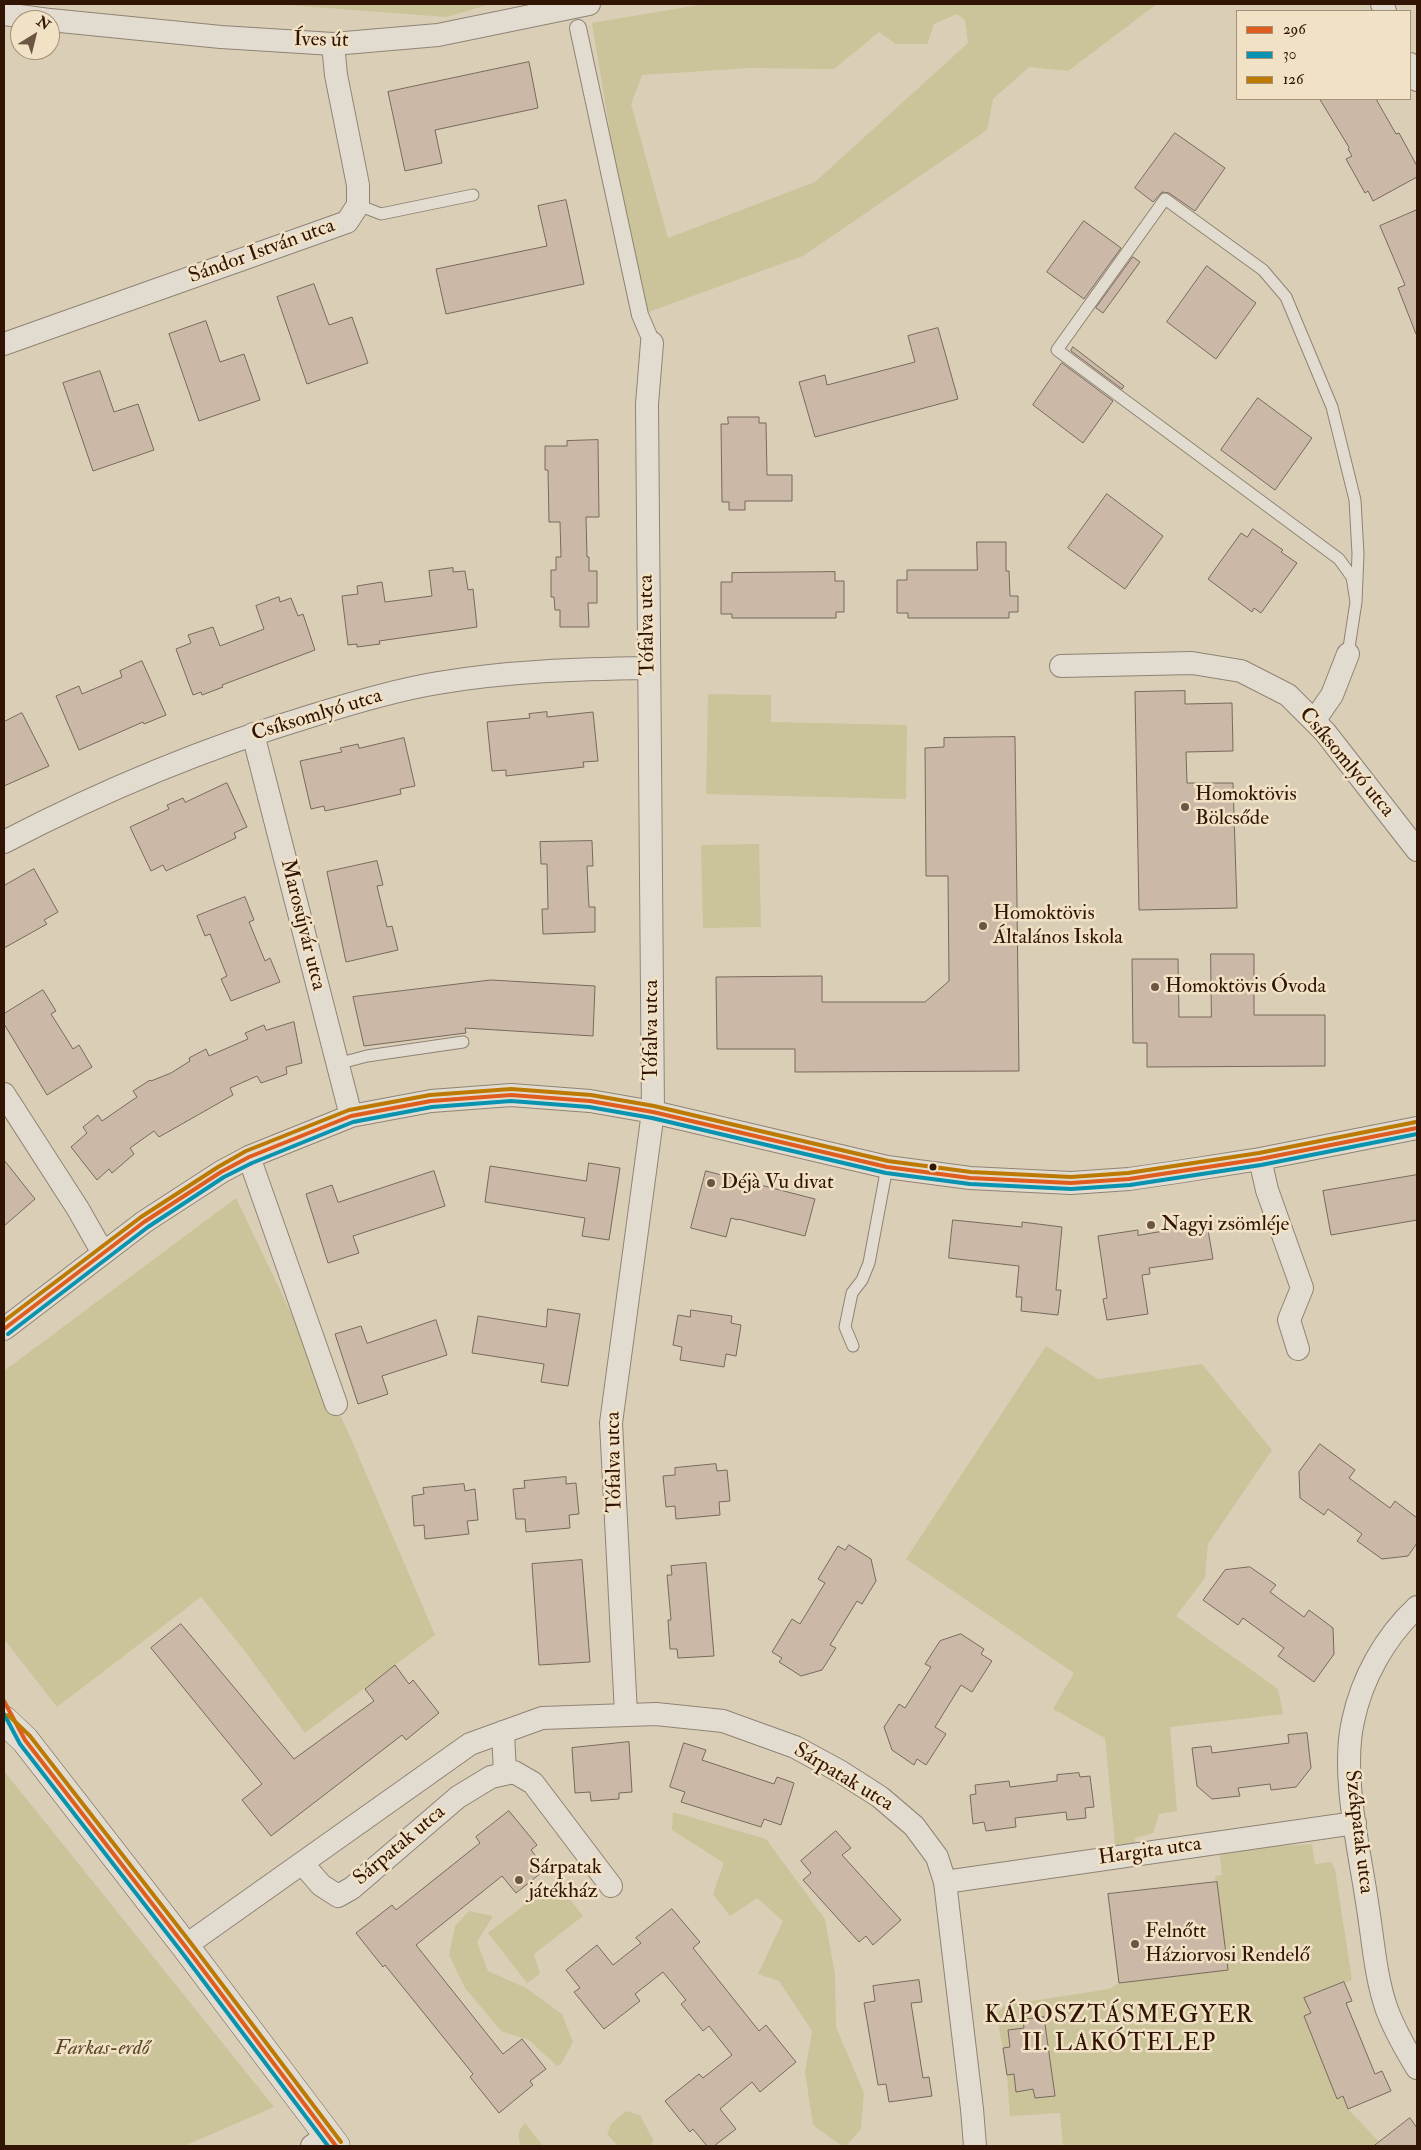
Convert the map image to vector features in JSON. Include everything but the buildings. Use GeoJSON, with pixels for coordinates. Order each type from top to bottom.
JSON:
{"type":"FeatureCollection","features":[{"type":"Feature","properties":{"kind":"main road"},"geometry":{"type":"LineString","coordinates":[[4,1701],[25,1740]]}},
{"type":"Feature","properties":{"kind":"main road"},"geometry":{"type":"LineString","coordinates":[[4,1720],[25,1740],[185,1946],[325,2142]]}},
{"type":"Feature","properties":{"kind":"street","name":"Íves út"},"geometry":{"type":"LineString","coordinates":[[60,21],[221,37],[333,44],[438,36],[589,4]]}},
{"type":"Feature","properties":{"kind":"street"},"geometry":{"type":"LineString","coordinates":[[578,28],[640,314],[652,343]]}},
{"type":"Feature","properties":{"kind":"street","name":"Sándor István utca"},"geometry":{"type":"LineString","coordinates":[[4,344],[347,222],[358,205],[358,185],[336,74],[333,44]]}},
{"type":"Feature","properties":{"kind":"street"},"geometry":{"type":"LineString","coordinates":[[1411,66],[1417,80]]}},
{"type":"Feature","properties":{"kind":"street","name":"Tófalva utca"},"geometry":{"type":"LineString","coordinates":[[626,1714],[611,1423],[652,1112],[647,404],[652,343]]}},
{"type":"Feature","properties":{"kind":"street"},"geometry":{"type":"LineString","coordinates":[[1314,721],[1332,695],[1348,654]]}},
{"type":"Feature","properties":{"kind":"street","name":"Csíksomlyó utca"},"geometry":{"type":"LineString","coordinates":[[1061,666],[1192,663],[1241,671],[1288,696],[1325,732],[1417,850]]}},
{"type":"Feature","properties":{"kind":"street","name":"Csíksomlyó utca"},"geometry":{"type":"LineString","coordinates":[[4,842],[91,799],[253,734],[353,703],[438,683],[542,670],[649,668]]}},
{"type":"Feature","properties":{"kind":"street","name":"Marosújvár utca"},"geometry":{"type":"LineString","coordinates":[[253,734],[351,1116]]}},
{"type":"Feature","properties":{"kind":"street"},"geometry":{"type":"LineString","coordinates":[[4,1094],[78,1209],[103,1253]]}},
{"type":"Feature","properties":{"kind":"street"},"geometry":{"type":"LineString","coordinates":[[4,1328],[185,1194],[249,1157],[351,1116],[431,1101],[511,1095],[590,1100],[652,1112],[887,1167],[970,1178],[1071,1183],[1129,1179],[1260,1159],[1417,1128]]}},
{"type":"Feature","properties":{"kind":"street"},"geometry":{"type":"LineString","coordinates":[[249,1157],[336,1404]]}},
{"type":"Feature","properties":{"kind":"street"},"geometry":{"type":"LineString","coordinates":[[1260,1159],[1267,1190],[1302,1288],[1289,1320],[1298,1349]]}},
{"type":"Feature","properties":{"kind":"street","name":"Székpatak utca"},"geometry":{"type":"LineString","coordinates":[[1417,1607],[1392,1633],[1361,1690],[1352,1722],[1349,1752],[1355,1823],[1380,1982],[1387,2011],[1417,2068]]}},
{"type":"Feature","properties":{"kind":"street","name":"Sárpatak utca"},"geometry":{"type":"LineString","coordinates":[[185,1946],[470,1744],[542,1718],[656,1714],[724,1721],[795,1747],[841,1772],[880,1797],[914,1826],[937,1857],[945,1882],[975,2146]]}},
{"type":"Feature","properties":{"kind":"street"},"geometry":{"type":"LineString","coordinates":[[503,1732],[505,1774],[514,1772],[533,1783],[611,1886]]}},
{"type":"Feature","properties":{"kind":"street","name":"Sárpatak utca"},"geometry":{"type":"LineString","coordinates":[[302,1863],[321,1885],[338,1896],[352,1888],[458,1797],[492,1777],[505,1774]]}},
{"type":"Feature","properties":{"kind":"street","name":"Hargita utca"},"geometry":{"type":"LineString","coordinates":[[945,1882],[1355,1823]]}},
{"type":"Feature","properties":{"kind":"lane"},"geometry":{"type":"LineString","coordinates":[[358,205],[381,214],[473,194]]}},
{"type":"Feature","properties":{"kind":"lane"},"geometry":{"type":"LineString","coordinates":[[1348,654],[1356,602],[1358,554],[1355,500],[1332,407],[1286,297],[1263,270],[1165,199],[1056,350],[1339,558],[1352,577],[1356,602]]}},
{"type":"Feature","properties":{"kind":"lane"},"geometry":{"type":"LineString","coordinates":[[337,1064],[366,1056],[463,1042]]}},
{"type":"Feature","properties":{"kind":"lane"},"geometry":{"type":"LineString","coordinates":[[853,1346],[845,1326],[852,1292],[862,1280],[869,1263],[887,1167]]}},
{"type":"Feature","properties":{"kind":"green space"},"geometry":{"type":"Polygon","coordinates":[[[274,4],[491,4],[446,17],[274,4]]]}},
{"type":"Feature","properties":{"kind":"green space"},"geometry":{"type":"Polygon","coordinates":[[[705,4],[1157,4],[1068,71],[1029,67],[993,99],[987,130],[803,256],[640,315],[592,23],[705,4]],[[957,14],[934,24],[927,44],[896,44],[879,32],[834,69],[750,68],[642,75],[631,104],[668,238],[815,182],[968,43],[965,20],[957,14]]]}},
{"type":"Feature","properties":{"kind":"green space"},"geometry":{"type":"Polygon","coordinates":[[[708,694],[771,695],[771,722],[907,725],[906,799],[706,794],[708,694]]]}},
{"type":"Feature","properties":{"kind":"green space"},"geometry":{"type":"Polygon","coordinates":[[[759,844],[761,927],[703,928],[701,845],[759,844]]]}},
{"type":"Feature","properties":{"kind":"green space"},"geometry":{"type":"Polygon","coordinates":[[[236,1198],[349,1434],[435,1635],[305,1733],[244,1650],[201,1597],[57,1707],[4,1639],[4,1371],[236,1198]]]}},
{"type":"Feature","properties":{"kind":"green space"},"geometry":{"type":"Polygon","coordinates":[[[1046,1346],[1098,1379],[1202,1364],[1272,1450],[1208,1544],[1205,1578],[1176,1616],[1278,1689],[1283,1714],[1170,1727],[1177,1811],[1159,1814],[1153,1833],[1135,1838],[1136,1850],[1116,1853],[1105,1738],[1053,1709],[1074,1673],[906,1559],[1046,1346]]]}},
{"type":"Feature","properties":{"kind":"green space","name":"Farkas-erdő"},"geometry":{"type":"Polygon","coordinates":[[[4,1771],[274,2107],[184,2146],[4,2146],[4,1771]]]}},
{"type":"Feature","properties":{"kind":"green space"},"geometry":{"type":"Polygon","coordinates":[[[673,1812],[766,1839],[825,1919],[835,1974],[836,2027],[864,2093],[861,2129],[846,2146],[842,2146],[813,2125],[805,2072],[812,2031],[779,1981],[758,1974],[783,1921],[757,1898],[730,1916],[713,1894],[724,1863],[672,1830],[673,1812]]]}},
{"type":"Feature","properties":{"kind":"green space"},"geometry":{"type":"Polygon","coordinates":[[[1312,1844],[1315,1864],[1331,1862],[1335,1869],[1352,1980],[1305,1998],[1311,2013],[1304,2016],[1337,2099],[1343,2096],[1348,2109],[1383,2146],[1063,2146],[1060,2113],[1010,2116],[1007,2075],[1014,2074],[1016,2091],[1033,2089],[1035,2098],[1055,2096],[1044,2017],[1023,2020],[1024,2028],[1010,2047],[1003,2048],[996,2014],[1005,2005],[1109,1989],[1119,1983],[1228,1970],[1215,1876],[1222,1875],[1219,1850],[1312,1844]]]}},
{"type":"Feature","properties":{"kind":"green space"},"geometry":{"type":"Polygon","coordinates":[[[556,1881],[583,1916],[534,1954],[540,1974],[527,1983],[488,1933],[556,1881]]]}},
{"type":"Feature","properties":{"kind":"green space"},"geometry":{"type":"Polygon","coordinates":[[[469,1911],[493,1916],[477,1942],[488,1971],[526,1988],[562,2014],[573,2042],[561,2064],[557,2066],[529,2040],[501,2031],[465,1988],[449,1955],[455,1926],[469,1911]]]}},
{"type":"Feature","properties":{"kind":"green space"},"geometry":{"type":"Polygon","coordinates":[[[626,2111],[640,2115],[653,2140],[651,2146],[618,2146],[607,2134],[611,2124],[626,2111]]]}},
{"type":"Feature","properties":{"kind":"green space"},"geometry":{"type":"Polygon","coordinates":[[[525,2123],[543,2146],[521,2145],[519,2134],[525,2123]]]}},
{"type":"Feature","properties":{"kind":"transit line","name":"126"},"geometry":{"type":"LineString","coordinates":[[4,1321],[141,1217],[246,1151],[349,1110],[430,1095],[511,1089],[591,1095],[654,1106],[888,1161],[971,1172],[1071,1177],[1128,1173],[1259,1153],[1416,1122]]}},
{"type":"Feature","properties":{"kind":"transit line","name":"296"},"geometry":{"type":"LineString","coordinates":[[4,1329],[144,1222],[221,1172],[249,1157],[351,1116],[431,1101],[511,1095],[590,1101],[653,1112],[887,1167],[970,1178],[1071,1183],[1129,1179],[1260,1159],[1417,1128]]}},
{"type":"Feature","properties":{"kind":"transit line","name":"30"},"geometry":{"type":"LineString","coordinates":[[8,1334],[148,1227],[224,1177],[252,1163],[353,1122],[432,1107],[511,1101],[589,1107],[652,1118],[886,1173],[970,1184],[1071,1189],[1130,1185],[1261,1165],[1417,1134]]}},
{"type":"Feature","properties":{"kind":"transit line","name":"296"},"geometry":{"type":"LineString","coordinates":[[4,1701],[25,1740],[185,1946],[336,2146]]}},
{"type":"Feature","properties":{"kind":"transit line","name":"30"},"geometry":{"type":"LineString","coordinates":[[4,1714],[20,1744],[180,1950],[328,2146]]}},
{"type":"Feature","properties":{"kind":"transit line","name":"126"},"geometry":{"type":"LineString","coordinates":[[8,1715],[30,1736],[190,1942],[341,2142]]}},
{"type":"Feature","properties":{"kind":"place","name":"Homoktövis Bölcsőde"},"geometry":{"type":"Point","coordinates":[1185,807]}},
{"type":"Feature","properties":{"kind":"place","name":"Homoktövis Általános Iskola"},"geometry":{"type":"Point","coordinates":[983,926]}},
{"type":"Feature","properties":{"kind":"place","name":"Homoktövis Óvoda"},"geometry":{"type":"Point","coordinates":[1155,987]}},
{"type":"Feature","properties":{"kind":"place","name":"Déjà Vu divat"},"geometry":{"type":"Point","coordinates":[711,1183]}},
{"type":"Feature","properties":{"kind":"place","name":"Nagyi zsömléje"},"geometry":{"type":"Point","coordinates":[1151,1225]}},
{"type":"Feature","properties":{"kind":"place","name":"Sárpatak játékház"},"geometry":{"type":"Point","coordinates":[519,1880]}},
{"type":"Feature","properties":{"kind":"place","name":"Felnőtt Háziorvosi Rendelő"},"geometry":{"type":"Point","coordinates":[1135,1944]}},
{"type":"Feature","properties":{"kind":"district","name":"KÁPOSZTÁSMEGYER II. LAKÓTELEP"},"geometry":{"type":"Point","coordinates":[1119,2031]}}]}
